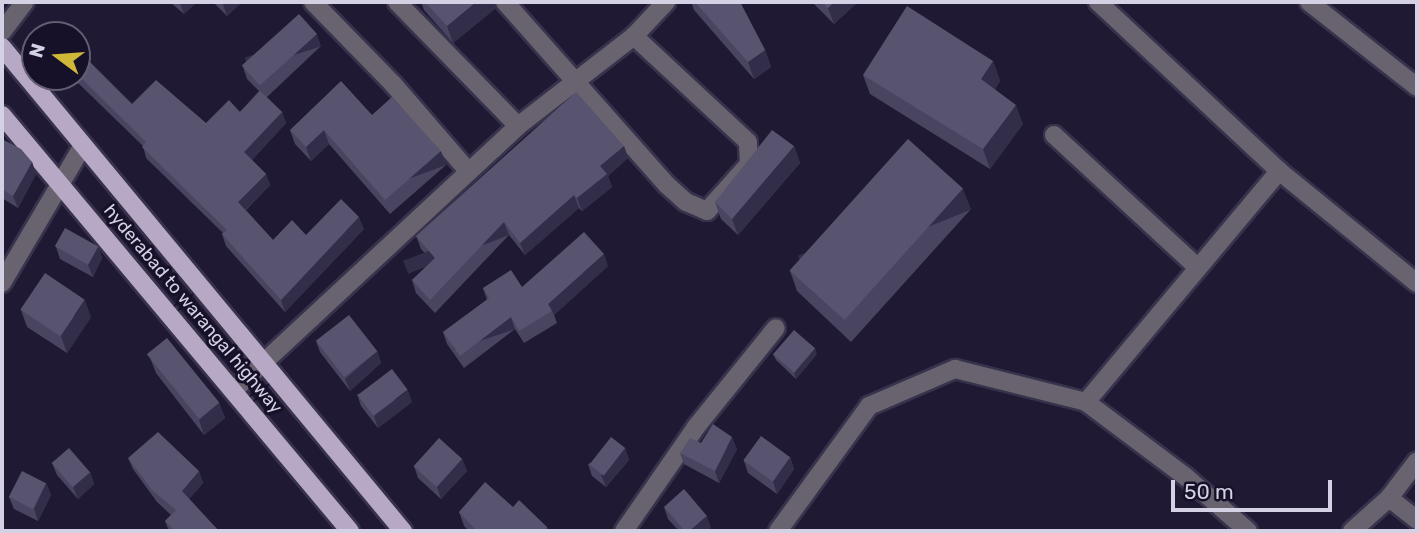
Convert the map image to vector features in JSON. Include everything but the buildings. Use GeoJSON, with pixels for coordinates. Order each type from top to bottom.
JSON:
{"type":"FeatureCollection","features":[{"type":"Feature","properties":{"kind":"main road"},"geometry":{"type":"LineString","coordinates":[[2,47],[82,147],[403,531]]}},
{"type":"Feature","properties":{"kind":"main road","name":"hyderabad to warangal highway"},"geometry":{"type":"LineString","coordinates":[[2,115],[350,531]]}},
{"type":"Feature","properties":{"kind":"street"},"geometry":{"type":"LineString","coordinates":[[2,32],[25,2]]}},
{"type":"Feature","properties":{"kind":"street"},"geometry":{"type":"LineString","coordinates":[[313,2],[393,84],[469,172]]}},
{"type":"Feature","properties":{"kind":"street"},"geometry":{"type":"LineString","coordinates":[[397,2],[518,126]]}},
{"type":"Feature","properties":{"kind":"street"},"geometry":{"type":"LineString","coordinates":[[505,2],[667,185],[686,202],[707,211],[749,164],[748,142],[634,36]]}},
{"type":"Feature","properties":{"kind":"street"},"geometry":{"type":"LineString","coordinates":[[234,390],[518,126],[634,36],[666,2]]}},
{"type":"Feature","properties":{"kind":"street"},"geometry":{"type":"LineString","coordinates":[[1098,2],[1279,171],[1417,283]]}},
{"type":"Feature","properties":{"kind":"street"},"geometry":{"type":"LineString","coordinates":[[1309,2],[1417,86]]}},
{"type":"Feature","properties":{"kind":"street"},"geometry":{"type":"LineString","coordinates":[[1054,135],[1198,268]]}},
{"type":"Feature","properties":{"kind":"street"},"geometry":{"type":"LineString","coordinates":[[2,283],[82,147]]}},
{"type":"Feature","properties":{"kind":"street"},"geometry":{"type":"LineString","coordinates":[[1086,402],[1279,171]]}},
{"type":"Feature","properties":{"kind":"street"},"geometry":{"type":"LineString","coordinates":[[624,531],[696,427],[776,328]]}},
{"type":"Feature","properties":{"kind":"street"},"geometry":{"type":"LineString","coordinates":[[778,531],[869,406],[956,369],[1086,402],[1186,477],[1248,531]]}},
{"type":"Feature","properties":{"kind":"street"},"geometry":{"type":"LineString","coordinates":[[1352,531],[1389,498],[1417,461]]}},
{"type":"Feature","properties":{"kind":"street"},"geometry":{"type":"LineString","coordinates":[[1389,498],[1417,520]]}}]}
